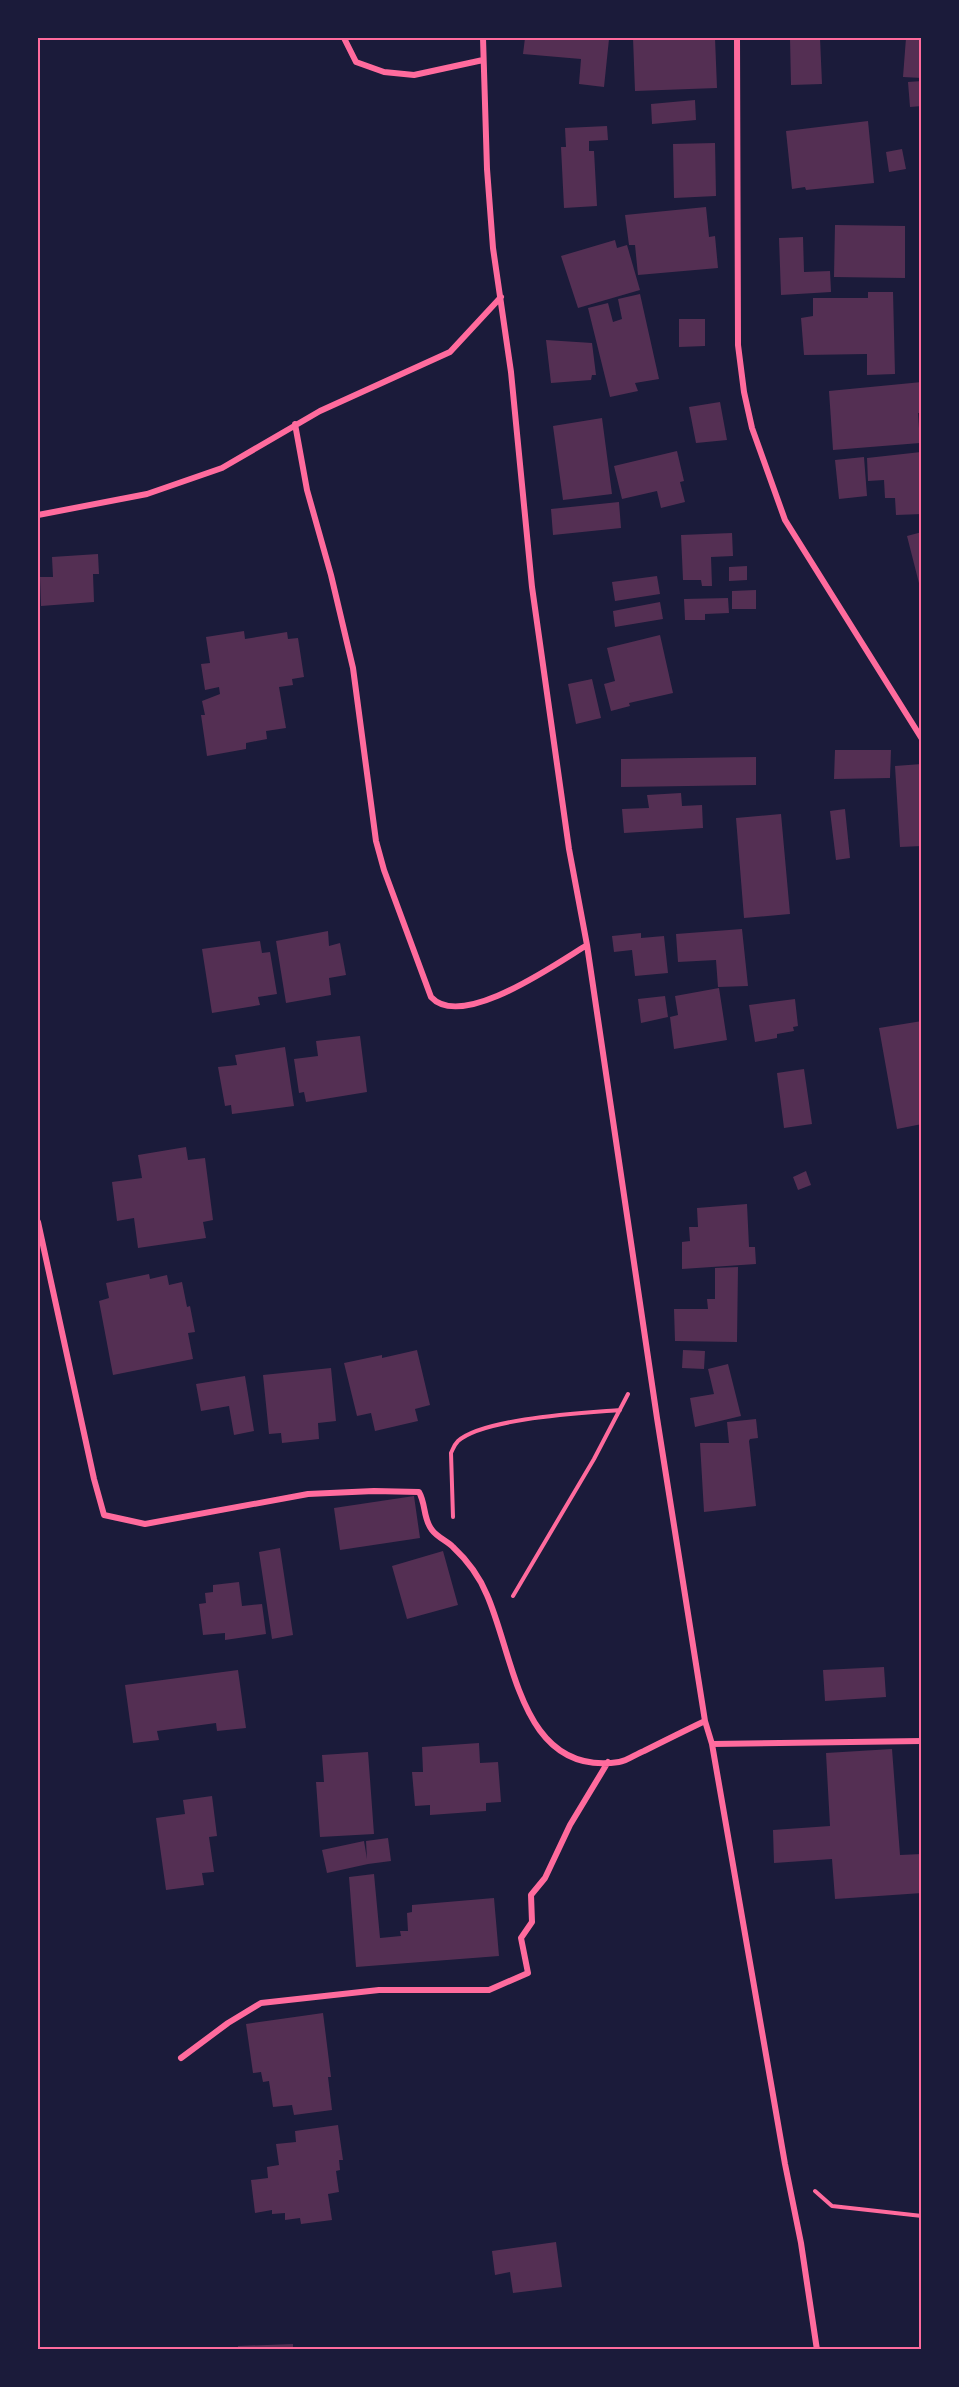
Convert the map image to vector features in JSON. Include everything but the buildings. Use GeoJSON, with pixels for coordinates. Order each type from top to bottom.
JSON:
{"type":"FeatureCollection","features":[{"type":"Feature","properties":{"kind":"street"},"geometry":{"type":"LineString","coordinates":[[344,38],[356,62],[384,72],[414,75],[483,60]]}},
{"type":"Feature","properties":{"kind":"street"},"geometry":{"type":"LineString","coordinates":[[483,38],[487,169],[493,248],[511,372],[532,587],[569,849],[587,945],[657,1418],[705,1720],[712,1744],[801,2244],[817,2349]]}},
{"type":"Feature","properties":{"kind":"street"},"geometry":{"type":"LineString","coordinates":[[737,38],[738,345],[744,392],[752,428],[785,520],[921,739]]}},
{"type":"Feature","properties":{"kind":"street"},"geometry":{"type":"LineString","coordinates":[[38,515],[147,494],[243,458],[295,424],[365,389],[450,352],[501,297]]}},
{"type":"Feature","properties":{"kind":"street"},"geometry":{"type":"LineString","coordinates":[[295,424],[307,490],[331,575],[353,668],[375,841],[391,891],[431,997],[438,1004],[448,1006],[460,1006],[500,997],[587,945]]}},
{"type":"Feature","properties":{"kind":"street"},"geometry":{"type":"LineString","coordinates":[[38,1222],[94,1479],[104,1515],[145,1524],[308,1494],[419,1492],[433,1532],[454,1548],[476,1574],[487,1594],[528,1713],[556,1750],[580,1760],[621,1762],[705,1720]]}},
{"type":"Feature","properties":{"kind":"street"},"geometry":{"type":"LineString","coordinates":[[712,1744],[921,1741]]}},
{"type":"Feature","properties":{"kind":"street"},"geometry":{"type":"LineString","coordinates":[[182,2058],[228,2023],[261,2003],[379,1990],[489,1990],[528,1973],[521,1938],[532,1922],[531,1894],[545,1878],[570,1825],[608,1762]]}},
{"type":"Feature","properties":{"kind":"path"},"geometry":{"type":"LineString","coordinates":[[497,1622],[562,1515],[630,1390]]}},
{"type":"Feature","properties":{"kind":"path"},"geometry":{"type":"LineString","coordinates":[[454,1548],[451,1453],[458,1442],[477,1431],[502,1425],[572,1414],[621,1410]]}},
{"type":"Feature","properties":{"kind":"path"},"geometry":{"type":"LineString","coordinates":[[785,2164],[832,2206],[921,2216]]}}]}
